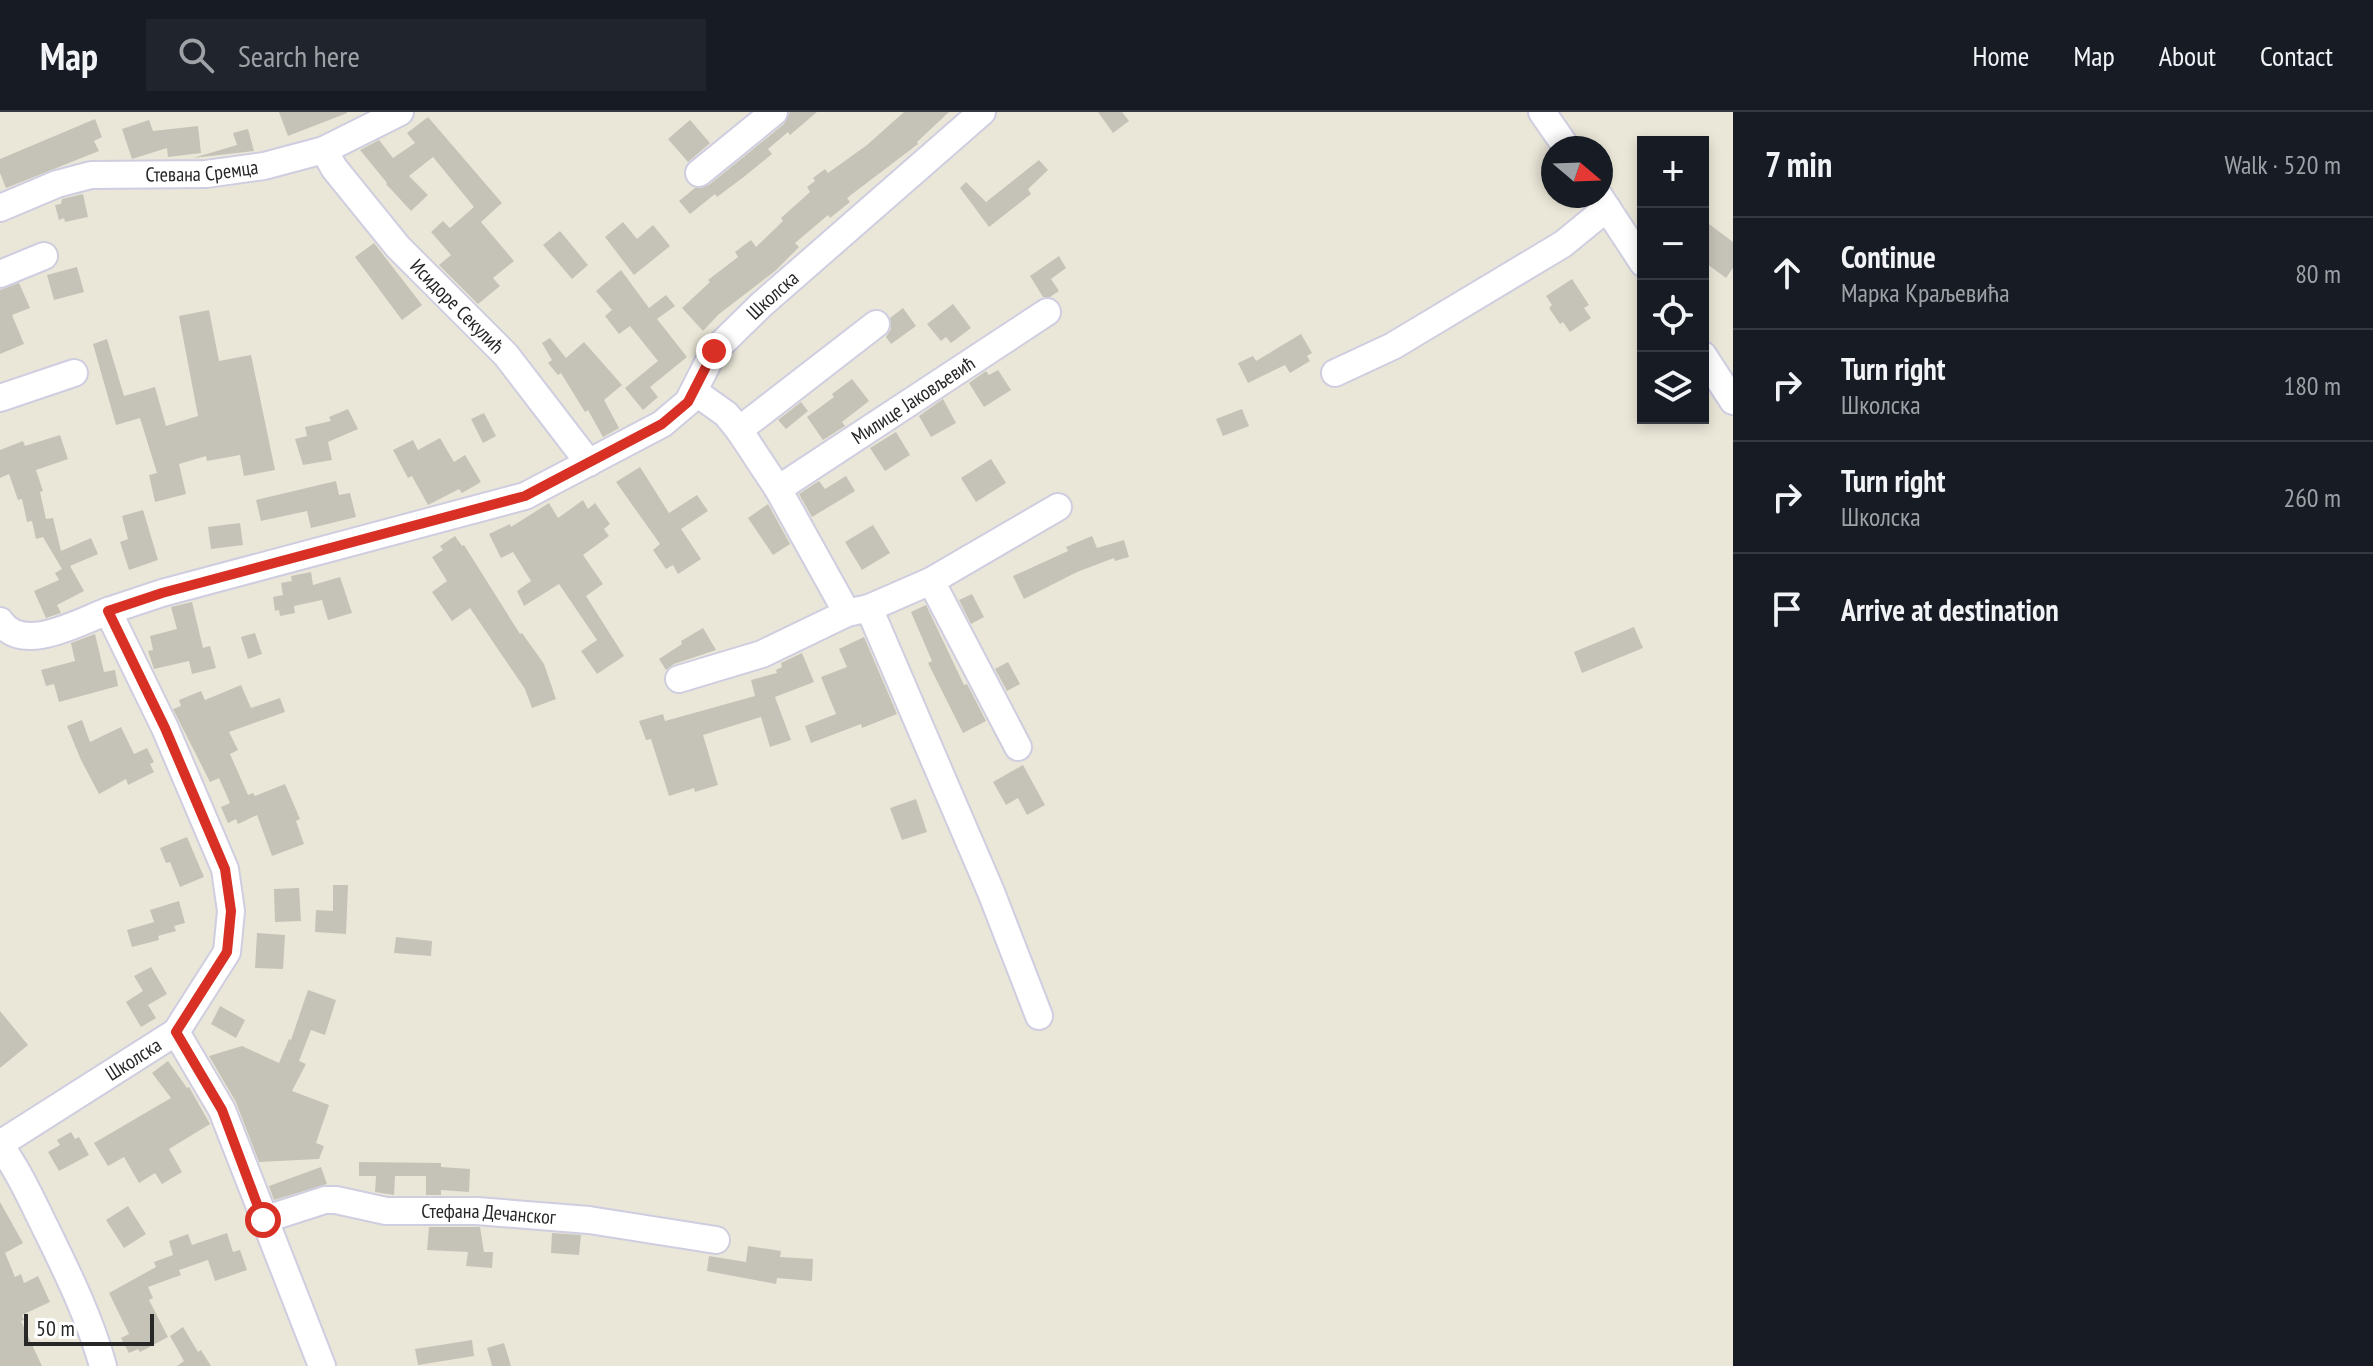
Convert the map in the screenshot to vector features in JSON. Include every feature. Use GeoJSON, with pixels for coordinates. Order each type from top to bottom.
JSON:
{"type":"FeatureCollection","features":[{"type":"Feature","properties":{"kind":"street","name":"Стевана Сремца"},"geometry":{"type":"LineString","coordinates":[[0,208],[57,184],[91,175],[206,174],[264,166],[324,150],[400,112]]}},
{"type":"Feature","properties":{"kind":"street"},"geometry":{"type":"LineString","coordinates":[[699,173],[774,112]]}},
{"type":"Feature","properties":{"kind":"street"},"geometry":{"type":"LineString","coordinates":[[1542,112],[1559,136]]}},
{"type":"Feature","properties":{"kind":"street","name":"Школска"},"geometry":{"type":"LineString","coordinates":[[0,1145],[176,1032],[227,952],[231,911],[225,869],[165,728],[108,611],[162,593],[525,496],[662,424],[684,407],[695,392],[714,351],[973,115]]}},
{"type":"Feature","properties":{"kind":"street","name":"Исидоре Секулић"},"geometry":{"type":"LineString","coordinates":[[324,150],[343,180],[398,247],[506,355],[589,463]]}},
{"type":"Feature","properties":{"kind":"street"},"geometry":{"type":"LineString","coordinates":[[1335,373],[1393,346],[1563,244],[1597,208]]}},
{"type":"Feature","properties":{"kind":"street"},"geometry":{"type":"LineString","coordinates":[[1607,208],[1637,254]]}},
{"type":"Feature","properties":{"kind":"street"},"geometry":{"type":"LineString","coordinates":[[0,274],[44,256]]}},
{"type":"Feature","properties":{"kind":"street","name":"Милице Јаковљевић"},"geometry":{"type":"LineString","coordinates":[[778,489],[1047,312]]}},
{"type":"Feature","properties":{"kind":"street"},"geometry":{"type":"LineString","coordinates":[[739,430],[876,324]]}},
{"type":"Feature","properties":{"kind":"street"},"geometry":{"type":"LineString","coordinates":[[1709,364],[1733,401]]}},
{"type":"Feature","properties":{"kind":"street"},"geometry":{"type":"LineString","coordinates":[[0,398],[74,373]]}},
{"type":"Feature","properties":{"kind":"street"},"geometry":{"type":"LineString","coordinates":[[695,392],[726,414],[739,430],[858,610],[991,892],[1039,1016]]}},
{"type":"Feature","properties":{"kind":"street"},"geometry":{"type":"LineString","coordinates":[[679,679],[762,654],[931,581],[1058,507]]}},
{"type":"Feature","properties":{"kind":"street"},"geometry":{"type":"LineString","coordinates":[[931,581],[1018,747]]}},
{"type":"Feature","properties":{"kind":"street"},"geometry":{"type":"LineString","coordinates":[[0,621],[6,629],[20,636],[36,637],[108,611]]}},
{"type":"Feature","properties":{"kind":"street"},"geometry":{"type":"LineString","coordinates":[[176,1032],[222,1110],[322,1366]]}},
{"type":"Feature","properties":{"kind":"street"},"geometry":{"type":"LineString","coordinates":[[0,1145],[27,1191],[72,1283],[103,1366]]}},
{"type":"Feature","properties":{"kind":"street","name":"Стефана Дечанског"},"geometry":{"type":"LineString","coordinates":[[263,1220],[325,1200],[336,1200],[386,1211],[477,1211],[589,1220],[716,1240]]}},
{"type":"Feature","properties":{"kind":"building"},"geometry":{"type":"Polygon","coordinates":[[[279,112],[347,112],[347,113],[288,136],[279,112]]]}},
{"type":"Feature","properties":{"kind":"building"},"geometry":{"type":"Polygon","coordinates":[[[790,112],[817,112],[768,149],[772,154],[745,176],[690,214],[679,201],[695,188],[709,185],[784,124],[790,112]]]}},
{"type":"Feature","properties":{"kind":"building"},"geometry":{"type":"Polygon","coordinates":[[[904,112],[949,112],[918,144],[847,198],[850,202],[830,218],[828,215],[795,243],[799,247],[775,271],[719,314],[703,331],[682,308],[710,282],[708,280],[738,257],[735,252],[751,240],[756,247],[783,221],[781,218],[810,192],[807,187],[815,181],[813,178],[825,169],[828,173],[867,145],[904,112]]]}},
{"type":"Feature","properties":{"kind":"building"},"geometry":{"type":"Polygon","coordinates":[[[1098,112],[1122,112],[1129,121],[1113,133],[1098,112]]]}},
{"type":"Feature","properties":{"kind":"building"},"geometry":{"type":"Polygon","coordinates":[[[428,117],[502,203],[481,222],[514,261],[493,278],[500,286],[478,304],[439,265],[451,255],[431,232],[443,221],[450,228],[474,207],[433,157],[409,176],[428,195],[411,211],[360,150],[379,140],[393,158],[415,143],[407,133],[428,117]]]}},
{"type":"Feature","properties":{"kind":"building"},"geometry":{"type":"Polygon","coordinates":[[[95,119],[102,137],[94,141],[99,151],[6,188],[0,173],[0,159],[95,119]]]}},
{"type":"Feature","properties":{"kind":"building"},"geometry":{"type":"Polygon","coordinates":[[[149,120],[153,131],[198,126],[201,153],[168,157],[167,148],[132,159],[122,129],[149,120]]]}},
{"type":"Feature","properties":{"kind":"building"},"geometry":{"type":"Polygon","coordinates":[[[690,120],[710,143],[688,162],[668,139],[690,120]]]}},
{"type":"Feature","properties":{"kind":"building"},"geometry":{"type":"Polygon","coordinates":[[[248,129],[254,151],[193,158],[237,145],[233,133],[248,129]]]}},
{"type":"Feature","properties":{"kind":"building"},"geometry":{"type":"Polygon","coordinates":[[[1039,160],[1048,170],[1028,189],[1031,194],[989,227],[960,188],[966,182],[986,202],[1039,160]]]}},
{"type":"Feature","properties":{"kind":"building"},"geometry":{"type":"Polygon","coordinates":[[[83,194],[88,217],[65,222],[64,218],[59,220],[55,205],[61,204],[62,199],[83,194]]]}},
{"type":"Feature","properties":{"kind":"building"},"geometry":{"type":"Polygon","coordinates":[[[623,222],[637,239],[653,225],[670,246],[634,275],[605,237],[623,222]]]}},
{"type":"Feature","properties":{"kind":"building"},"geometry":{"type":"Polygon","coordinates":[[[1709,224],[1733,242],[1733,268],[1726,278],[1709,265],[1709,224]]]}},
{"type":"Feature","properties":{"kind":"building"},"geometry":{"type":"Polygon","coordinates":[[[560,231],[588,265],[572,279],[543,245],[560,231]]]}},
{"type":"Feature","properties":{"kind":"building"},"geometry":{"type":"Polygon","coordinates":[[[374,243],[422,305],[402,320],[355,257],[374,243]]]}},
{"type":"Feature","properties":{"kind":"building"},"geometry":{"type":"Polygon","coordinates":[[[1059,256],[1066,268],[1051,279],[1059,291],[1050,297],[1043,297],[1030,276],[1059,256]]]}},
{"type":"Feature","properties":{"kind":"building"},"geometry":{"type":"Polygon","coordinates":[[[77,267],[84,292],[54,300],[47,275],[77,267]]]}},
{"type":"Feature","properties":{"kind":"building"},"geometry":{"type":"Polygon","coordinates":[[[621,270],[649,308],[666,295],[675,306],[657,319],[687,357],[650,387],[658,397],[643,410],[625,388],[658,361],[630,326],[619,334],[605,316],[612,310],[596,291],[621,270]]]}},
{"type":"Feature","properties":{"kind":"building"},"geometry":{"type":"Polygon","coordinates":[[[1572,279],[1589,305],[1584,308],[1591,318],[1570,332],[1549,308],[1552,305],[1546,296],[1572,279]]]}},
{"type":"Feature","properties":{"kind":"building"},"geometry":{"type":"Polygon","coordinates":[[[19,283],[30,308],[12,315],[24,344],[0,354],[0,290],[19,283]]]}},
{"type":"Feature","properties":{"kind":"building"},"geometry":{"type":"Polygon","coordinates":[[[953,304],[971,328],[951,343],[946,337],[941,341],[927,324],[953,304]]]}},
{"type":"Feature","properties":{"kind":"building"},"geometry":{"type":"Polygon","coordinates":[[[903,308],[916,326],[891,344],[886,337],[891,329],[890,318],[903,308]]]}},
{"type":"Feature","properties":{"kind":"building"},"geometry":{"type":"Polygon","coordinates":[[[209,310],[219,361],[251,355],[275,470],[244,476],[240,455],[207,461],[206,456],[179,464],[186,494],[155,502],[149,475],[157,473],[140,418],[116,425],[93,344],[107,339],[124,396],[155,387],[166,426],[198,416],[179,316],[209,310]]]}},
{"type":"Feature","properties":{"kind":"building"},"geometry":{"type":"Polygon","coordinates":[[[1301,334],[1312,353],[1307,356],[1310,361],[1290,373],[1285,365],[1248,383],[1238,363],[1253,356],[1256,361],[1301,334]]]}},
{"type":"Feature","properties":{"kind":"building"},"geometry":{"type":"Polygon","coordinates":[[[550,338],[566,358],[584,342],[622,385],[604,400],[619,428],[603,437],[561,373],[558,375],[548,363],[552,360],[542,343],[550,338]]]}},
{"type":"Feature","properties":{"kind":"building"},"geometry":{"type":"Polygon","coordinates":[[[998,370],[1011,390],[984,407],[969,383],[986,371],[989,375],[998,370]]]}},
{"type":"Feature","properties":{"kind":"building"},"geometry":{"type":"Polygon","coordinates":[[[852,379],[869,401],[842,422],[845,426],[823,440],[807,417],[852,379]]]}},
{"type":"Feature","properties":{"kind":"building"},"geometry":{"type":"Polygon","coordinates":[[[943,399],[956,423],[931,437],[919,416],[943,399]]]}},
{"type":"Feature","properties":{"kind":"building"},"geometry":{"type":"Polygon","coordinates":[[[801,402],[808,411],[786,429],[778,420],[801,402]]]}},
{"type":"Feature","properties":{"kind":"building"},"geometry":{"type":"Polygon","coordinates":[[[348,409],[358,429],[328,442],[332,460],[303,465],[295,439],[307,436],[305,427],[331,421],[329,417],[348,409]]]}},
{"type":"Feature","properties":{"kind":"building"},"geometry":{"type":"Polygon","coordinates":[[[1242,409],[1249,426],[1223,436],[1216,419],[1242,409]]]}},
{"type":"Feature","properties":{"kind":"building"},"geometry":{"type":"Polygon","coordinates":[[[484,413],[496,436],[483,443],[471,419],[484,413]]]}},
{"type":"Feature","properties":{"kind":"building"},"geometry":{"type":"Polygon","coordinates":[[[896,432],[910,455],[885,471],[870,448],[896,432]]]}},
{"type":"Feature","properties":{"kind":"building"},"geometry":{"type":"Polygon","coordinates":[[[60,435],[68,459],[36,470],[43,491],[40,492],[46,519],[53,518],[61,551],[91,538],[98,554],[70,566],[84,591],[57,605],[61,613],[46,618],[34,591],[59,580],[55,573],[62,569],[43,537],[36,539],[32,521],[27,522],[22,499],[18,500],[9,474],[0,478],[0,450],[23,441],[25,446],[60,435]]]}},
{"type":"Feature","properties":{"kind":"building"},"geometry":{"type":"Polygon","coordinates":[[[440,438],[454,462],[465,455],[481,482],[462,493],[459,489],[428,505],[393,450],[413,440],[418,450],[440,438]]]}},
{"type":"Feature","properties":{"kind":"building"},"geometry":{"type":"Polygon","coordinates":[[[991,459],[1006,483],[976,502],[961,478],[991,459]]]}},
{"type":"Feature","properties":{"kind":"building"},"geometry":{"type":"Polygon","coordinates":[[[640,467],[669,513],[697,495],[708,511],[681,529],[701,559],[678,574],[673,565],[666,569],[653,550],[660,544],[616,482],[640,467]]]}},
{"type":"Feature","properties":{"kind":"building"},"geometry":{"type":"Polygon","coordinates":[[[846,476],[855,491],[812,517],[799,494],[819,481],[825,489],[846,476]]]}},
{"type":"Feature","properties":{"kind":"building"},"geometry":{"type":"Polygon","coordinates":[[[336,481],[339,495],[350,493],[356,517],[311,528],[307,511],[261,521],[256,500],[336,481]]]}},
{"type":"Feature","properties":{"kind":"building"},"geometry":{"type":"Polygon","coordinates":[[[583,500],[588,509],[595,503],[610,524],[604,529],[609,536],[583,555],[603,584],[586,596],[624,656],[597,674],[581,651],[597,640],[559,584],[524,606],[517,591],[531,581],[513,552],[501,558],[489,534],[510,524],[511,527],[549,503],[558,518],[583,500]]]}},
{"type":"Feature","properties":{"kind":"building"},"geometry":{"type":"Polygon","coordinates":[[[768,504],[790,544],[773,555],[748,518],[768,504]]]}},
{"type":"Feature","properties":{"kind":"building"},"geometry":{"type":"Polygon","coordinates":[[[143,510],[158,560],[129,570],[120,542],[128,539],[122,516],[143,510]]]}},
{"type":"Feature","properties":{"kind":"building"},"geometry":{"type":"Polygon","coordinates":[[[240,523],[243,545],[211,549],[208,527],[240,523]]]}},
{"type":"Feature","properties":{"kind":"building"},"geometry":{"type":"Polygon","coordinates":[[[873,525],[890,553],[862,570],[845,542],[873,525]]]}},
{"type":"Feature","properties":{"kind":"building"},"geometry":{"type":"Polygon","coordinates":[[[455,536],[464,545],[520,634],[544,664],[556,699],[532,708],[525,689],[470,608],[452,621],[432,592],[447,581],[432,557],[443,550],[440,546],[455,536]]]}},
{"type":"Feature","properties":{"kind":"building"},"geometry":{"type":"Polygon","coordinates":[[[1092,536],[1097,548],[1124,540],[1129,557],[1115,561],[1114,558],[1077,572],[1024,599],[1013,576],[1068,551],[1066,547],[1092,536]]]}},
{"type":"Feature","properties":{"kind":"building"},"geometry":{"type":"Polygon","coordinates":[[[311,572],[313,585],[340,577],[352,613],[328,620],[322,600],[294,606],[295,613],[280,616],[279,610],[275,611],[273,597],[283,595],[281,583],[292,581],[291,576],[311,572]]]}},
{"type":"Feature","properties":{"kind":"building"},"geometry":{"type":"Polygon","coordinates":[[[972,594],[984,617],[971,624],[959,600],[972,594]]]}},
{"type":"Feature","properties":{"kind":"building"},"geometry":{"type":"Polygon","coordinates":[[[192,602],[203,648],[210,646],[216,668],[192,674],[189,661],[154,669],[148,651],[153,650],[150,636],[177,629],[171,607],[192,602]]]}},
{"type":"Feature","properties":{"kind":"building"},"geometry":{"type":"Polygon","coordinates":[[[926,605],[964,685],[967,684],[986,721],[963,733],[928,663],[932,661],[911,612],[926,605]]]}},
{"type":"Feature","properties":{"kind":"building"},"geometry":{"type":"Polygon","coordinates":[[[1634,627],[1643,648],[1582,673],[1574,652],[1634,627]]]}},
{"type":"Feature","properties":{"kind":"building"},"geometry":{"type":"Polygon","coordinates":[[[703,628],[716,650],[674,664],[666,670],[659,659],[703,628]]]}},
{"type":"Feature","properties":{"kind":"building"},"geometry":{"type":"Polygon","coordinates":[[[255,633],[262,654],[248,659],[241,637],[255,633]]]}},
{"type":"Feature","properties":{"kind":"building"},"geometry":{"type":"Polygon","coordinates":[[[95,634],[104,672],[115,670],[118,686],[59,702],[54,684],[46,686],[41,670],[75,661],[71,643],[95,634]]]}},
{"type":"Feature","properties":{"kind":"building"},"geometry":{"type":"Polygon","coordinates":[[[864,637],[897,714],[811,743],[805,726],[836,714],[821,677],[847,667],[839,649],[864,637]]]}},
{"type":"Feature","properties":{"kind":"building"},"geometry":{"type":"Polygon","coordinates":[[[802,653],[814,682],[775,697],[791,740],[770,747],[761,717],[703,735],[718,785],[669,796],[651,739],[646,740],[639,721],[663,714],[665,721],[755,696],[751,680],[777,673],[776,670],[782,667],[781,663],[802,653]]]}},
{"type":"Feature","properties":{"kind":"building"},"geometry":{"type":"Polygon","coordinates":[[[1008,662],[1020,684],[1007,691],[995,669],[1008,662]]]}},
{"type":"Feature","properties":{"kind":"building"},"geometry":{"type":"Polygon","coordinates":[[[241,685],[251,708],[280,698],[285,712],[229,732],[238,750],[230,754],[248,795],[253,793],[255,796],[285,784],[300,819],[296,821],[304,844],[272,856],[257,815],[238,824],[236,819],[228,823],[221,807],[230,803],[219,778],[210,782],[173,709],[181,706],[179,700],[201,691],[205,700],[241,685]]]}},
{"type":"Feature","properties":{"kind":"building"},"geometry":{"type":"Polygon","coordinates":[[[82,720],[90,742],[121,727],[134,754],[147,748],[154,762],[150,764],[154,772],[128,785],[126,779],[99,794],[67,726],[82,720]]]}},
{"type":"Feature","properties":{"kind":"building"},"geometry":{"type":"Polygon","coordinates":[[[1023,765],[1045,805],[1027,815],[1018,798],[1006,805],[993,782],[1023,765]]]}},
{"type":"Feature","properties":{"kind":"building"},"geometry":{"type":"Polygon","coordinates":[[[916,799],[927,832],[902,840],[890,808],[916,799]]]}},
{"type":"Feature","properties":{"kind":"building"},"geometry":{"type":"Polygon","coordinates":[[[187,837],[204,877],[180,887],[170,862],[166,863],[160,848],[187,837]]]}},
{"type":"Feature","properties":{"kind":"building"},"geometry":{"type":"Polygon","coordinates":[[[333,885],[348,885],[346,934],[315,932],[316,910],[333,911],[333,885]]]}},
{"type":"Feature","properties":{"kind":"building"},"geometry":{"type":"Polygon","coordinates":[[[299,888],[301,921],[275,922],[274,889],[299,888]]]}},
{"type":"Feature","properties":{"kind":"building"},"geometry":{"type":"Polygon","coordinates":[[[179,901],[185,923],[174,926],[176,931],[158,936],[159,940],[132,947],[127,930],[154,922],[150,910],[179,901]]]}},
{"type":"Feature","properties":{"kind":"building"},"geometry":{"type":"Polygon","coordinates":[[[257,933],[285,935],[283,969],[255,968],[257,933]]]}},
{"type":"Feature","properties":{"kind":"building"},"geometry":{"type":"Polygon","coordinates":[[[396,937],[432,941],[431,956],[394,953],[396,937]]]}},
{"type":"Feature","properties":{"kind":"building"},"geometry":{"type":"Polygon","coordinates":[[[151,967],[167,994],[148,1005],[156,1018],[141,1027],[126,1002],[143,991],[134,976],[151,967]]]}},
{"type":"Feature","properties":{"kind":"building"},"geometry":{"type":"Polygon","coordinates":[[[308,990],[336,1000],[325,1035],[311,1030],[299,1061],[306,1064],[292,1091],[329,1105],[316,1143],[324,1146],[319,1159],[259,1162],[236,1102],[209,1056],[242,1046],[279,1063],[291,1040],[308,990]]]}},
{"type":"Feature","properties":{"kind":"building"},"geometry":{"type":"Polygon","coordinates":[[[220,1006],[245,1020],[236,1038],[211,1024],[220,1006]]]}},
{"type":"Feature","properties":{"kind":"building"},"geometry":{"type":"Polygon","coordinates":[[[0,1011],[28,1045],[0,1068],[0,1011]]]}},
{"type":"Feature","properties":{"kind":"building"},"geometry":{"type":"Polygon","coordinates":[[[168,1061],[189,1087],[210,1124],[169,1149],[182,1172],[162,1184],[155,1173],[139,1183],[124,1157],[108,1166],[94,1143],[171,1098],[152,1073],[168,1061]]]}},
{"type":"Feature","properties":{"kind":"building"},"geometry":{"type":"Polygon","coordinates":[[[71,1132],[75,1139],[79,1137],[89,1155],[59,1171],[48,1152],[60,1145],[57,1140],[71,1132]]]}},
{"type":"Feature","properties":{"kind":"building"},"geometry":{"type":"Polygon","coordinates":[[[359,1162],[441,1163],[441,1167],[470,1169],[469,1192],[441,1190],[441,1195],[426,1195],[426,1176],[395,1176],[394,1195],[375,1192],[376,1176],[359,1176],[359,1162]]]}},
{"type":"Feature","properties":{"kind":"building"},"geometry":{"type":"Polygon","coordinates":[[[321,1167],[327,1184],[274,1200],[269,1186],[321,1167]]]}},
{"type":"Feature","properties":{"kind":"building"},"geometry":{"type":"Polygon","coordinates":[[[0,1202],[23,1243],[5,1253],[15,1277],[21,1274],[24,1283],[38,1276],[50,1302],[22,1315],[24,1320],[21,1321],[42,1366],[0,1366],[0,1202]]]}},
{"type":"Feature","properties":{"kind":"building"},"geometry":{"type":"Polygon","coordinates":[[[128,1206],[146,1234],[124,1248],[106,1220],[128,1206]]]}},
{"type":"Feature","properties":{"kind":"building"},"geometry":{"type":"Polygon","coordinates":[[[429,1227],[480,1227],[484,1252],[493,1252],[492,1268],[466,1266],[468,1252],[427,1250],[429,1227]]]}},
{"type":"Feature","properties":{"kind":"building"},"geometry":{"type":"Polygon","coordinates":[[[227,1233],[233,1252],[240,1250],[247,1270],[215,1281],[208,1260],[179,1270],[181,1275],[148,1287],[153,1298],[149,1300],[168,1337],[140,1352],[138,1349],[129,1353],[121,1338],[129,1334],[109,1293],[156,1267],[154,1262],[173,1255],[169,1241],[188,1234],[192,1245],[227,1233]]]}},
{"type":"Feature","properties":{"kind":"building"},"geometry":{"type":"Polygon","coordinates":[[[552,1233],[581,1235],[579,1255],[551,1253],[552,1233]]]}},
{"type":"Feature","properties":{"kind":"building"},"geometry":{"type":"Polygon","coordinates":[[[748,1246],[781,1251],[780,1257],[813,1259],[812,1281],[777,1278],[776,1284],[707,1271],[709,1256],[746,1262],[748,1246]]]}},
{"type":"Feature","properties":{"kind":"building"},"geometry":{"type":"Polygon","coordinates":[[[183,1327],[211,1366],[177,1366],[184,1361],[170,1336],[183,1327]]]}},
{"type":"Feature","properties":{"kind":"building"},"geometry":{"type":"Polygon","coordinates":[[[472,1340],[474,1356],[418,1365],[415,1349],[472,1340]]]}},
{"type":"Feature","properties":{"kind":"building"},"geometry":{"type":"Polygon","coordinates":[[[504,1343],[511,1366],[492,1366],[487,1348],[504,1343]]]}},
{"type":"Feature","properties":{"kind":"route"},"geometry":{"type":"LineString","coordinates":[[263,1220],[222,1110],[176,1032],[227,952],[231,911],[225,869],[165,728],[108,611],[162,593],[525,496],[662,424],[688,402],[714,351]]}}]}
